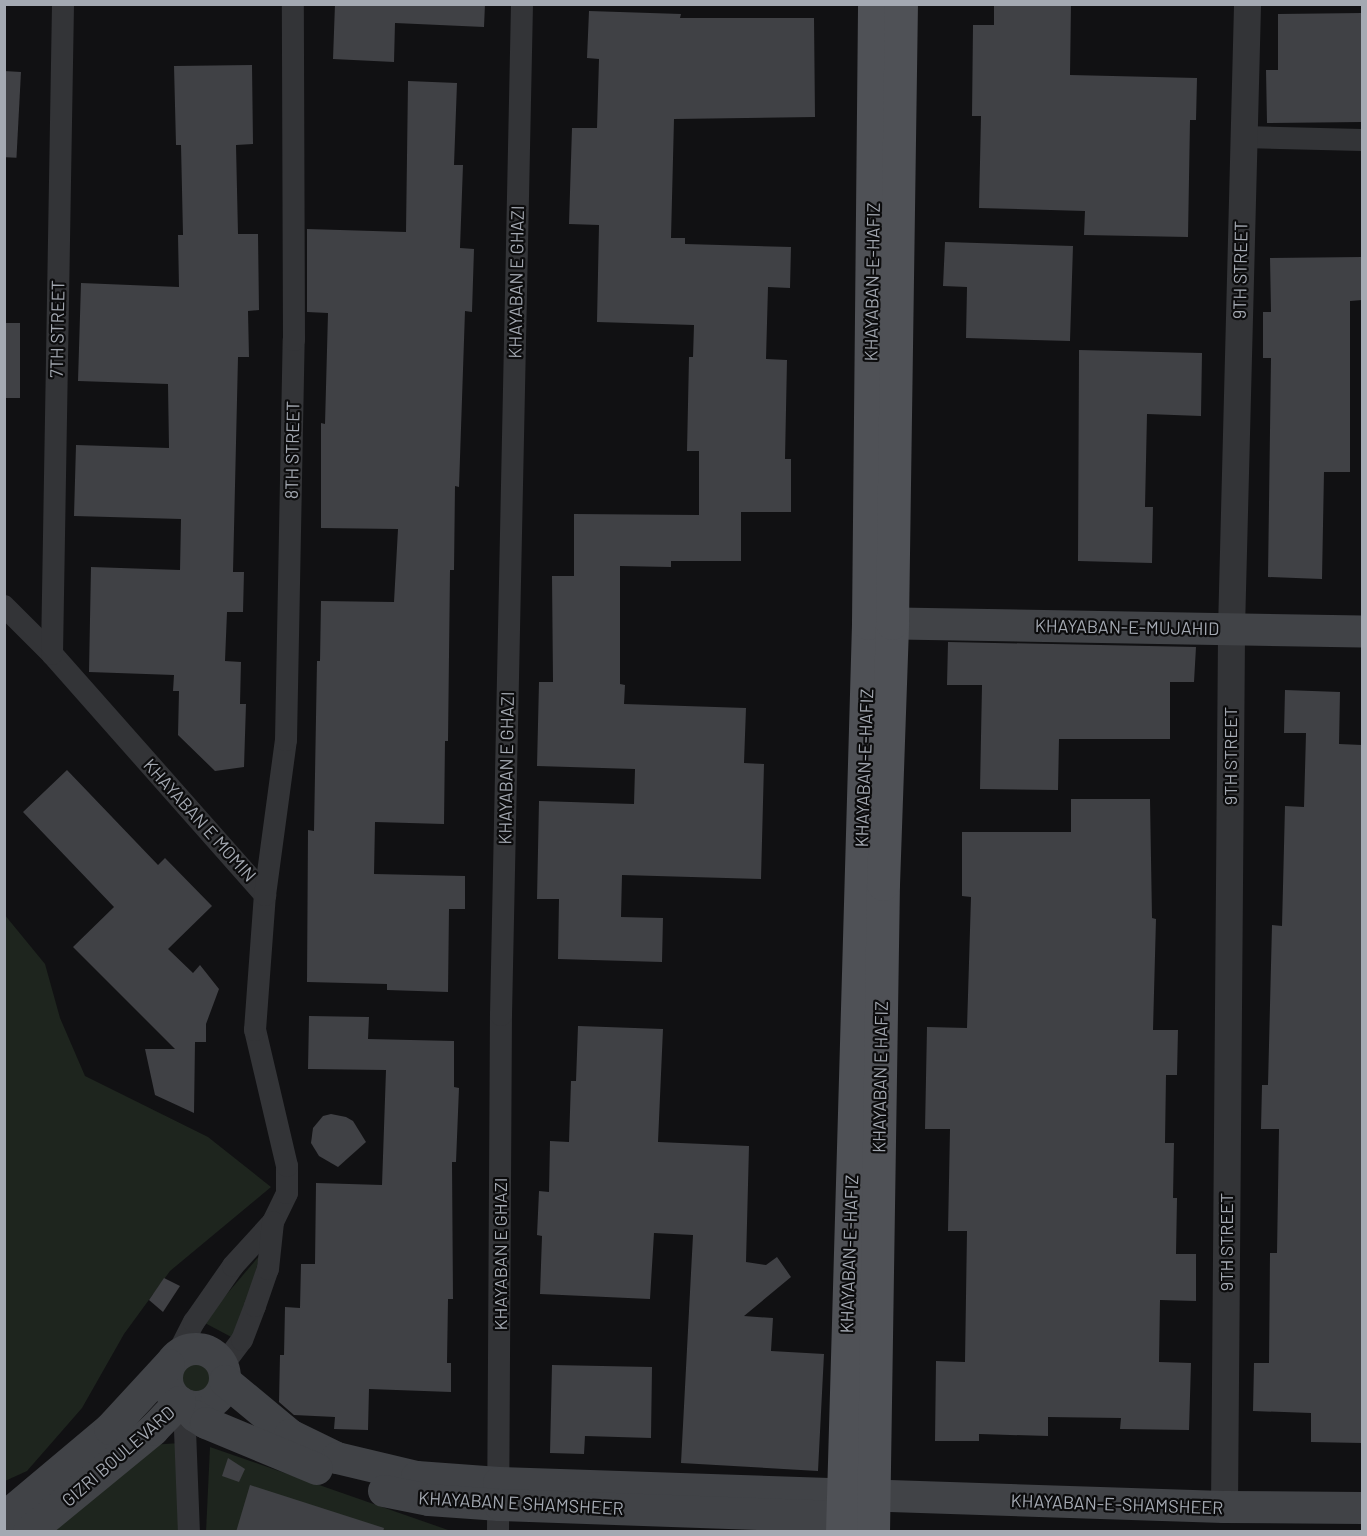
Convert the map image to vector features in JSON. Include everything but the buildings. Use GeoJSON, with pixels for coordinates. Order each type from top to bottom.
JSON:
{"type":"FeatureCollection","features":[{"type":"Feature","properties":{"kind":"main road","name":"KHAYABAN-E-HAFIZ"},"geometry":{"type":"LineString","coordinates":[[874,4],[880,623]]}},
{"type":"Feature","properties":{"kind":"main road","name":"KHAYABAN-E-HAFIZ"},"geometry":{"type":"LineString","coordinates":[[880,623],[901,4]]}},
{"type":"Feature","properties":{"kind":"main road","name":"KHAYABAN-E-MUJAHID"},"geometry":{"type":"LineString","coordinates":[[880,623],[1362,632]]}},
{"type":"Feature","properties":{"kind":"main road","name":"KHAYABAN E HAFIZ"},"geometry":{"type":"LineString","coordinates":[[857,1515],[883,896],[880,623]]}},
{"type":"Feature","properties":{"kind":"main road"},"geometry":{"type":"LineString","coordinates":[[186,1350],[205,1350],[224,1373],[221,1393],[212,1402],[201,1407],[184,1404],[168,1386],[173,1360],[186,1350]]}},
{"type":"Feature","properties":{"kind":"main road","name":"GIZRI BOULEVARD"},"geometry":{"type":"LineString","coordinates":[[4,1518],[110,1429],[173,1360]]}},
{"type":"Feature","properties":{"kind":"main road","name":"KHAYABAN E SHAMSHEER"},"geometry":{"type":"LineString","coordinates":[[224,1373],[290,1435],[337,1458],[417,1477],[499,1507]]}},
{"type":"Feature","properties":{"kind":"main road","name":"KHAYABAN E SHAMSHEER"},"geometry":{"type":"LineString","coordinates":[[184,1404],[195,1416],[206,1423],[364,1487],[429,1500],[499,1507],[857,1515]]}},
{"type":"Feature","properties":{"kind":"main road","name":"GIZRI BOULEVARD"},"geometry":{"type":"LineString","coordinates":[[29,1532],[184,1404]]}},
{"type":"Feature","properties":{"kind":"main road","name":"KHAYABAN-E-SHAMSHEER"},"geometry":{"type":"LineString","coordinates":[[857,1515],[1224,1508],[1362,1508]]}},
{"type":"Feature","properties":{"kind":"street","name":"7TH STREET"},"geometry":{"type":"LineString","coordinates":[[52,654],[63,4]]}},
{"type":"Feature","properties":{"kind":"street","name":"8TH STREET"},"geometry":{"type":"LineString","coordinates":[[265,895],[286,740],[294,340],[293,4]]}},
{"type":"Feature","properties":{"kind":"street","name":"KHAYABAN E GHAZI"},"geometry":{"type":"LineString","coordinates":[[499,1507],[501,1003],[522,4]]}},
{"type":"Feature","properties":{"kind":"street","name":"9TH STREET"},"geometry":{"type":"LineString","coordinates":[[1224,1508],[1231,629],[1247,4]]}},
{"type":"Feature","properties":{"kind":"street"},"geometry":{"type":"LineString","coordinates":[[1243,137],[1362,140]]}},
{"type":"Feature","properties":{"kind":"street","name":"KHAYABAN E MOMIN"},"geometry":{"type":"LineString","coordinates":[[4,606],[52,654],[265,895],[255,1030],[287,1166],[287,1193],[273,1222],[233,1266],[194,1323],[173,1360]]}},
{"type":"Feature","properties":{"kind":"street","name":"KHAYABAN E MOMIN"},"geometry":{"type":"LineString","coordinates":[[224,1373],[242,1340],[268,1269],[273,1222]]}},
{"type":"Feature","properties":{"kind":"street"},"geometry":{"type":"LineString","coordinates":[[184,1404],[189,1532]]}},
{"type":"Feature","properties":{"kind":"shaded area"},"geometry":{"type":"Polygon","coordinates":[[[4,914],[45,964],[60,1018],[85,1076],[208,1137],[271,1187],[170,1271],[124,1334],[82,1408],[27,1471],[5,1481],[4,914]]]}},
{"type":"Feature","properties":{"kind":"shaded area"},"geometry":{"type":"Polygon","coordinates":[[[260,1255],[237,1340],[203,1322],[260,1255]]]}},
{"type":"Feature","properties":{"kind":"shaded area"},"geometry":{"type":"Polygon","coordinates":[[[197,1357],[210,1362],[215,1375],[210,1388],[197,1393],[184,1388],[179,1375],[184,1362],[197,1357]]]}},
{"type":"Feature","properties":{"kind":"shaded area"},"geometry":{"type":"Polygon","coordinates":[[[181,1443],[183,1531],[53,1532],[149,1445],[181,1443]]]}},
{"type":"Feature","properties":{"kind":"shaded area"},"geometry":{"type":"Polygon","coordinates":[[[210,1447],[451,1531],[206,1532],[210,1447]]]}}]}
